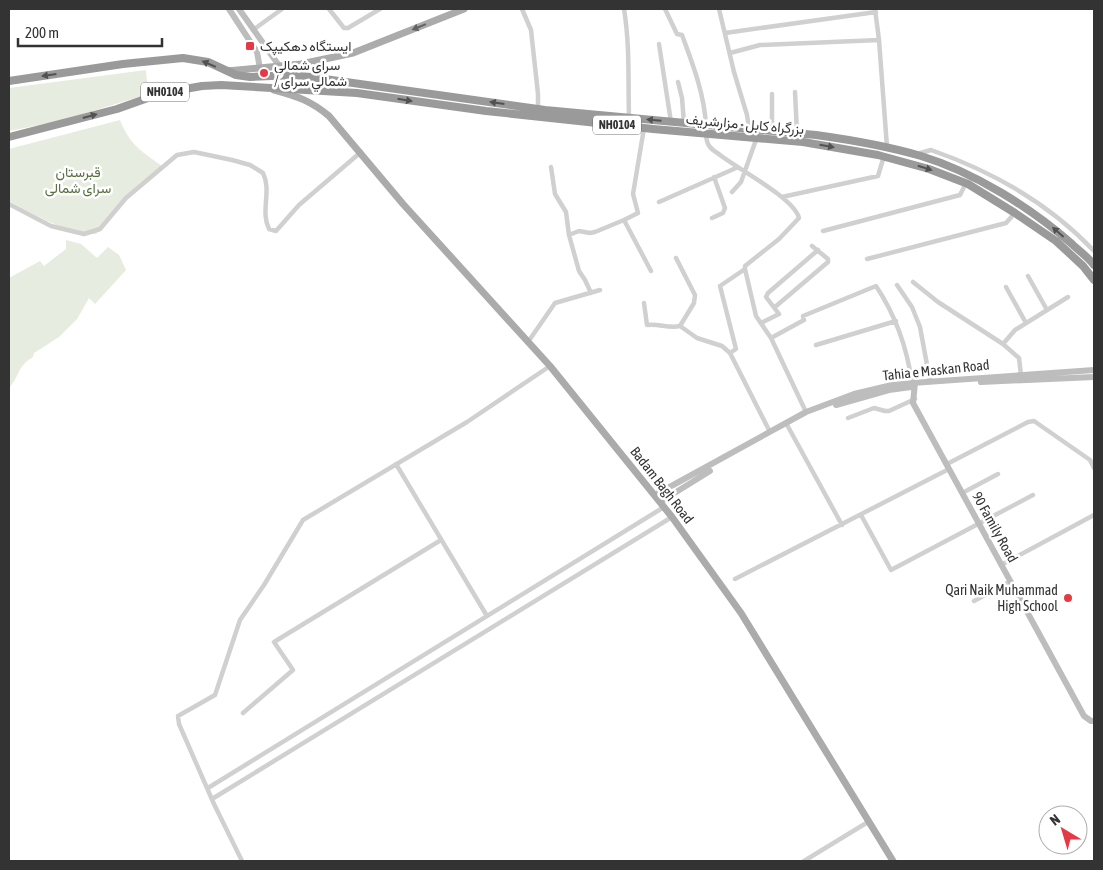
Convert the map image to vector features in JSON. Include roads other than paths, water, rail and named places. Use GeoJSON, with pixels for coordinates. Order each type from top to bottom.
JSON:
{"type":"FeatureCollection","features":[{"type":"Feature","properties":{"kind":"highway","name":"NH0104"},"geometry":{"type":"LineString","coordinates":[[9,81],[123,64],[183,58],[208,62],[225,71]]}},
{"type":"Feature","properties":{"kind":"highway","name":"بزرگراه کابل - مزارشریف"},"geometry":{"type":"LineString","coordinates":[[225,71],[250,77],[296,75],[538,109],[684,123],[706,129],[803,142],[884,156],[929,169],[966,184],[1015,213],[1056,241],[1083,266],[1094,280]]}},
{"type":"Feature","properties":{"kind":"highway","name":"NH0104"},"geometry":{"type":"LineString","coordinates":[[9,137],[117,109],[137,100],[181,89],[221,85],[271,89]]}},
{"type":"Feature","properties":{"kind":"highway","name":"بزرگراه کابل - مزارشریف"},"geometry":{"type":"LineString","coordinates":[[271,89],[357,92],[432,104],[644,128],[749,128],[859,141],[916,155],[977,179],[1026,208],[1054,228],[1094,265]]}},
{"type":"Feature","properties":{"kind":"main road"},"geometry":{"type":"LineString","coordinates":[[229,9],[257,52],[260,69]]}},
{"type":"Feature","properties":{"kind":"main road"},"geometry":{"type":"LineString","coordinates":[[239,9],[280,67]]}},
{"type":"Feature","properties":{"kind":"main road"},"geometry":{"type":"LineString","coordinates":[[225,71],[301,64],[353,52],[464,9]]}},
{"type":"Feature","properties":{"kind":"main road","name":"Badam Bagh Road"},"geometry":{"type":"LineString","coordinates":[[271,89],[302,98],[315,104],[330,116],[409,210],[550,366],[660,501],[741,613],[893,861]]}},
{"type":"Feature","properties":{"kind":"main road","name":"Tahia e Maskan Road"},"geometry":{"type":"LineString","coordinates":[[660,501],[770,432],[835,405],[930,381],[1094,370]]}},
{"type":"Feature","properties":{"kind":"main road","name":"Tahia e Maskan Road"},"geometry":{"type":"LineString","coordinates":[[660,501],[806,412],[854,394],[892,385],[1094,377]]}},
{"type":"Feature","properties":{"kind":"main road"},"geometry":{"type":"LineString","coordinates":[[914,384],[914,398]]}},
{"type":"Feature","properties":{"kind":"main road","name":"90 Family Road"},"geometry":{"type":"LineString","coordinates":[[914,398],[1003,564],[1093,721]]}},
{"type":"Feature","properties":{"kind":"main road","name":"90 Family Road"},"geometry":{"type":"LineString","coordinates":[[949,465],[966,491],[981,522]]}},
{"type":"Feature","properties":{"kind":"main road","name":"90 Family Road"},"geometry":{"type":"LineString","coordinates":[[1003,564],[1010,581],[1084,716],[1093,721]]}},
{"type":"Feature","properties":{"kind":"street"},"geometry":{"type":"LineString","coordinates":[[253,30],[282,9]]}},
{"type":"Feature","properties":{"kind":"street"},"geometry":{"type":"LineString","coordinates":[[329,9],[344,28],[348,28],[380,9]]}},
{"type":"Feature","properties":{"kind":"street"},"geometry":{"type":"LineString","coordinates":[[522,9],[531,30],[538,86],[538,109]]}},
{"type":"Feature","properties":{"kind":"street"},"geometry":{"type":"LineString","coordinates":[[624,9],[628,43],[629,118]]}},
{"type":"Feature","properties":{"kind":"street"},"geometry":{"type":"LineString","coordinates":[[666,9],[677,34],[682,35],[699,82],[705,111],[707,142],[711,149],[736,168],[746,172],[782,197],[796,209],[799,218],[779,239],[720,286],[736,349],[730,352]]}},
{"type":"Feature","properties":{"kind":"street"},"geometry":{"type":"LineString","coordinates":[[719,9],[749,128]]}},
{"type":"Feature","properties":{"kind":"street"},"geometry":{"type":"LineString","coordinates":[[725,33],[876,10],[880,40],[887,147]]}},
{"type":"Feature","properties":{"kind":"street"},"geometry":{"type":"LineString","coordinates":[[730,53],[760,45],[880,40]]}},
{"type":"Feature","properties":{"kind":"street"},"geometry":{"type":"LineString","coordinates":[[659,44],[671,122]]}},
{"type":"Feature","properties":{"kind":"street"},"geometry":{"type":"LineString","coordinates":[[678,82],[682,98],[684,123]]}},
{"type":"Feature","properties":{"kind":"street"},"geometry":{"type":"LineString","coordinates":[[795,92],[797,133]]}},
{"type":"Feature","properties":{"kind":"street"},"geometry":{"type":"LineString","coordinates":[[772,94],[772,131]]}},
{"type":"Feature","properties":{"kind":"street"},"geometry":{"type":"LineString","coordinates":[[569,235],[579,231],[595,232],[638,212],[633,194],[644,128]]}},
{"type":"Feature","properties":{"kind":"street"},"geometry":{"type":"LineString","coordinates":[[732,192],[741,182],[746,172],[757,137]]}},
{"type":"Feature","properties":{"kind":"street"},"geometry":{"type":"LineString","coordinates":[[916,155],[931,150],[1021,191],[1053,214],[1094,250]]}},
{"type":"Feature","properties":{"kind":"street"},"geometry":{"type":"LineString","coordinates":[[9,204],[59,228],[84,234],[97,231],[126,198],[173,157],[187,152],[194,152],[250,165],[263,173],[266,184],[264,214],[266,223],[269,229],[276,231],[299,205],[363,155]]}},
{"type":"Feature","properties":{"kind":"street"},"geometry":{"type":"LineString","coordinates":[[782,197],[878,176],[884,156]]}},
{"type":"Feature","properties":{"kind":"street"},"geometry":{"type":"LineString","coordinates":[[551,167],[555,194],[566,212],[569,235],[578,272],[585,280],[591,293]]}},
{"type":"Feature","properties":{"kind":"street"},"geometry":{"type":"LineString","coordinates":[[660,202],[736,168]]}},
{"type":"Feature","properties":{"kind":"street"},"geometry":{"type":"LineString","coordinates":[[712,218],[723,213],[725,208],[714,177]]}},
{"type":"Feature","properties":{"kind":"street"},"geometry":{"type":"LineString","coordinates":[[822,231],[960,195],[966,184]]}},
{"type":"Feature","properties":{"kind":"street"},"geometry":{"type":"LineString","coordinates":[[866,258],[1006,223],[1015,213]]}},
{"type":"Feature","properties":{"kind":"street"},"geometry":{"type":"LineString","coordinates":[[624,220],[651,271]]}},
{"type":"Feature","properties":{"kind":"street"},"geometry":{"type":"LineString","coordinates":[[774,307],[828,262],[828,259],[812,246]]}},
{"type":"Feature","properties":{"kind":"street"},"geometry":{"type":"LineString","coordinates":[[761,322],[778,314],[766,297],[768,293],[818,250]]}},
{"type":"Feature","properties":{"kind":"street"},"geometry":{"type":"LineString","coordinates":[[676,258],[695,295],[694,303],[680,326]]}},
{"type":"Feature","properties":{"kind":"street"},"geometry":{"type":"LineString","coordinates":[[744,268],[756,316],[771,338],[806,412]]}},
{"type":"Feature","properties":{"kind":"street"},"geometry":{"type":"LineString","coordinates":[[1028,276],[1047,310]]}},
{"type":"Feature","properties":{"kind":"street"},"geometry":{"type":"LineString","coordinates":[[913,282],[938,302],[1003,344],[1019,358],[1020,375]]}},
{"type":"Feature","properties":{"kind":"street"},"geometry":{"type":"LineString","coordinates":[[897,285],[912,308],[920,327],[930,381]]}},
{"type":"Feature","properties":{"kind":"street"},"geometry":{"type":"LineString","coordinates":[[771,338],[804,320],[803,316],[876,286],[896,321],[909,359],[914,384]]}},
{"type":"Feature","properties":{"kind":"street"},"geometry":{"type":"LineString","coordinates":[[1006,287],[1026,323]]}},
{"type":"Feature","properties":{"kind":"street"},"geometry":{"type":"LineString","coordinates":[[528,342],[555,303],[600,290]]}},
{"type":"Feature","properties":{"kind":"street"},"geometry":{"type":"LineString","coordinates":[[1003,344],[1015,330],[1068,297]]}},
{"type":"Feature","properties":{"kind":"street"},"geometry":{"type":"LineString","coordinates":[[644,303],[647,325],[680,326],[697,338],[722,346],[730,352],[770,432]]}},
{"type":"Feature","properties":{"kind":"street"},"geometry":{"type":"LineString","coordinates":[[816,345],[896,321]]}},
{"type":"Feature","properties":{"kind":"street"},"geometry":{"type":"LineString","coordinates":[[242,861],[179,724],[178,716],[215,695],[240,620],[264,585],[303,520],[467,422],[550,366]]}},
{"type":"Feature","properties":{"kind":"street"},"geometry":{"type":"LineString","coordinates":[[848,418],[874,408],[885,411],[889,410],[914,398]]}},
{"type":"Feature","properties":{"kind":"street"},"geometry":{"type":"LineString","coordinates":[[735,579],[861,515],[1028,422],[1034,421],[1092,459],[1094,468]]}},
{"type":"Feature","properties":{"kind":"street"},"geometry":{"type":"LineString","coordinates":[[787,425],[842,525]]}},
{"type":"Feature","properties":{"kind":"street"},"geometry":{"type":"LineString","coordinates":[[396,464],[487,616]]}},
{"type":"Feature","properties":{"kind":"street"},"geometry":{"type":"LineString","coordinates":[[966,491],[998,474]]}},
{"type":"Feature","properties":{"kind":"street"},"geometry":{"type":"LineString","coordinates":[[861,515],[891,570],[1033,495]]}},
{"type":"Feature","properties":{"kind":"street"},"geometry":{"type":"LineString","coordinates":[[208,788],[487,616],[660,501]]}},
{"type":"Feature","properties":{"kind":"street"},"geometry":{"type":"LineString","coordinates":[[1003,564],[1094,515]]}},
{"type":"Feature","properties":{"kind":"street"},"geometry":{"type":"LineString","coordinates":[[212,798],[672,517]]}},
{"type":"Feature","properties":{"kind":"street"},"geometry":{"type":"LineString","coordinates":[[243,714],[293,670],[274,642],[441,540]]}},
{"type":"Feature","properties":{"kind":"street"},"geometry":{"type":"LineString","coordinates":[[974,601],[1010,581]]}},
{"type":"Feature","properties":{"kind":"street"},"geometry":{"type":"LineString","coordinates":[[804,861],[868,822]]}},
{"type":"Feature","properties":{"kind":"place","name":"ایستگاه دهکیپک"},"geometry":{"type":"Point","coordinates":[250,46]}},
{"type":"Feature","properties":{"kind":"place","name":"سرای شمالي / شمالي سرای"},"geometry":{"type":"Point","coordinates":[264,73]}},
{"type":"Feature","properties":{"kind":"place","name":"Qari Naik Muhammad High School"},"geometry":{"type":"Point","coordinates":[1068,598]}},
{"type":"Feature","properties":{"kind":"park label","name":"قبرستان سرای شمالی"},"geometry":{"type":"Point","coordinates":[78,180]}}]}
